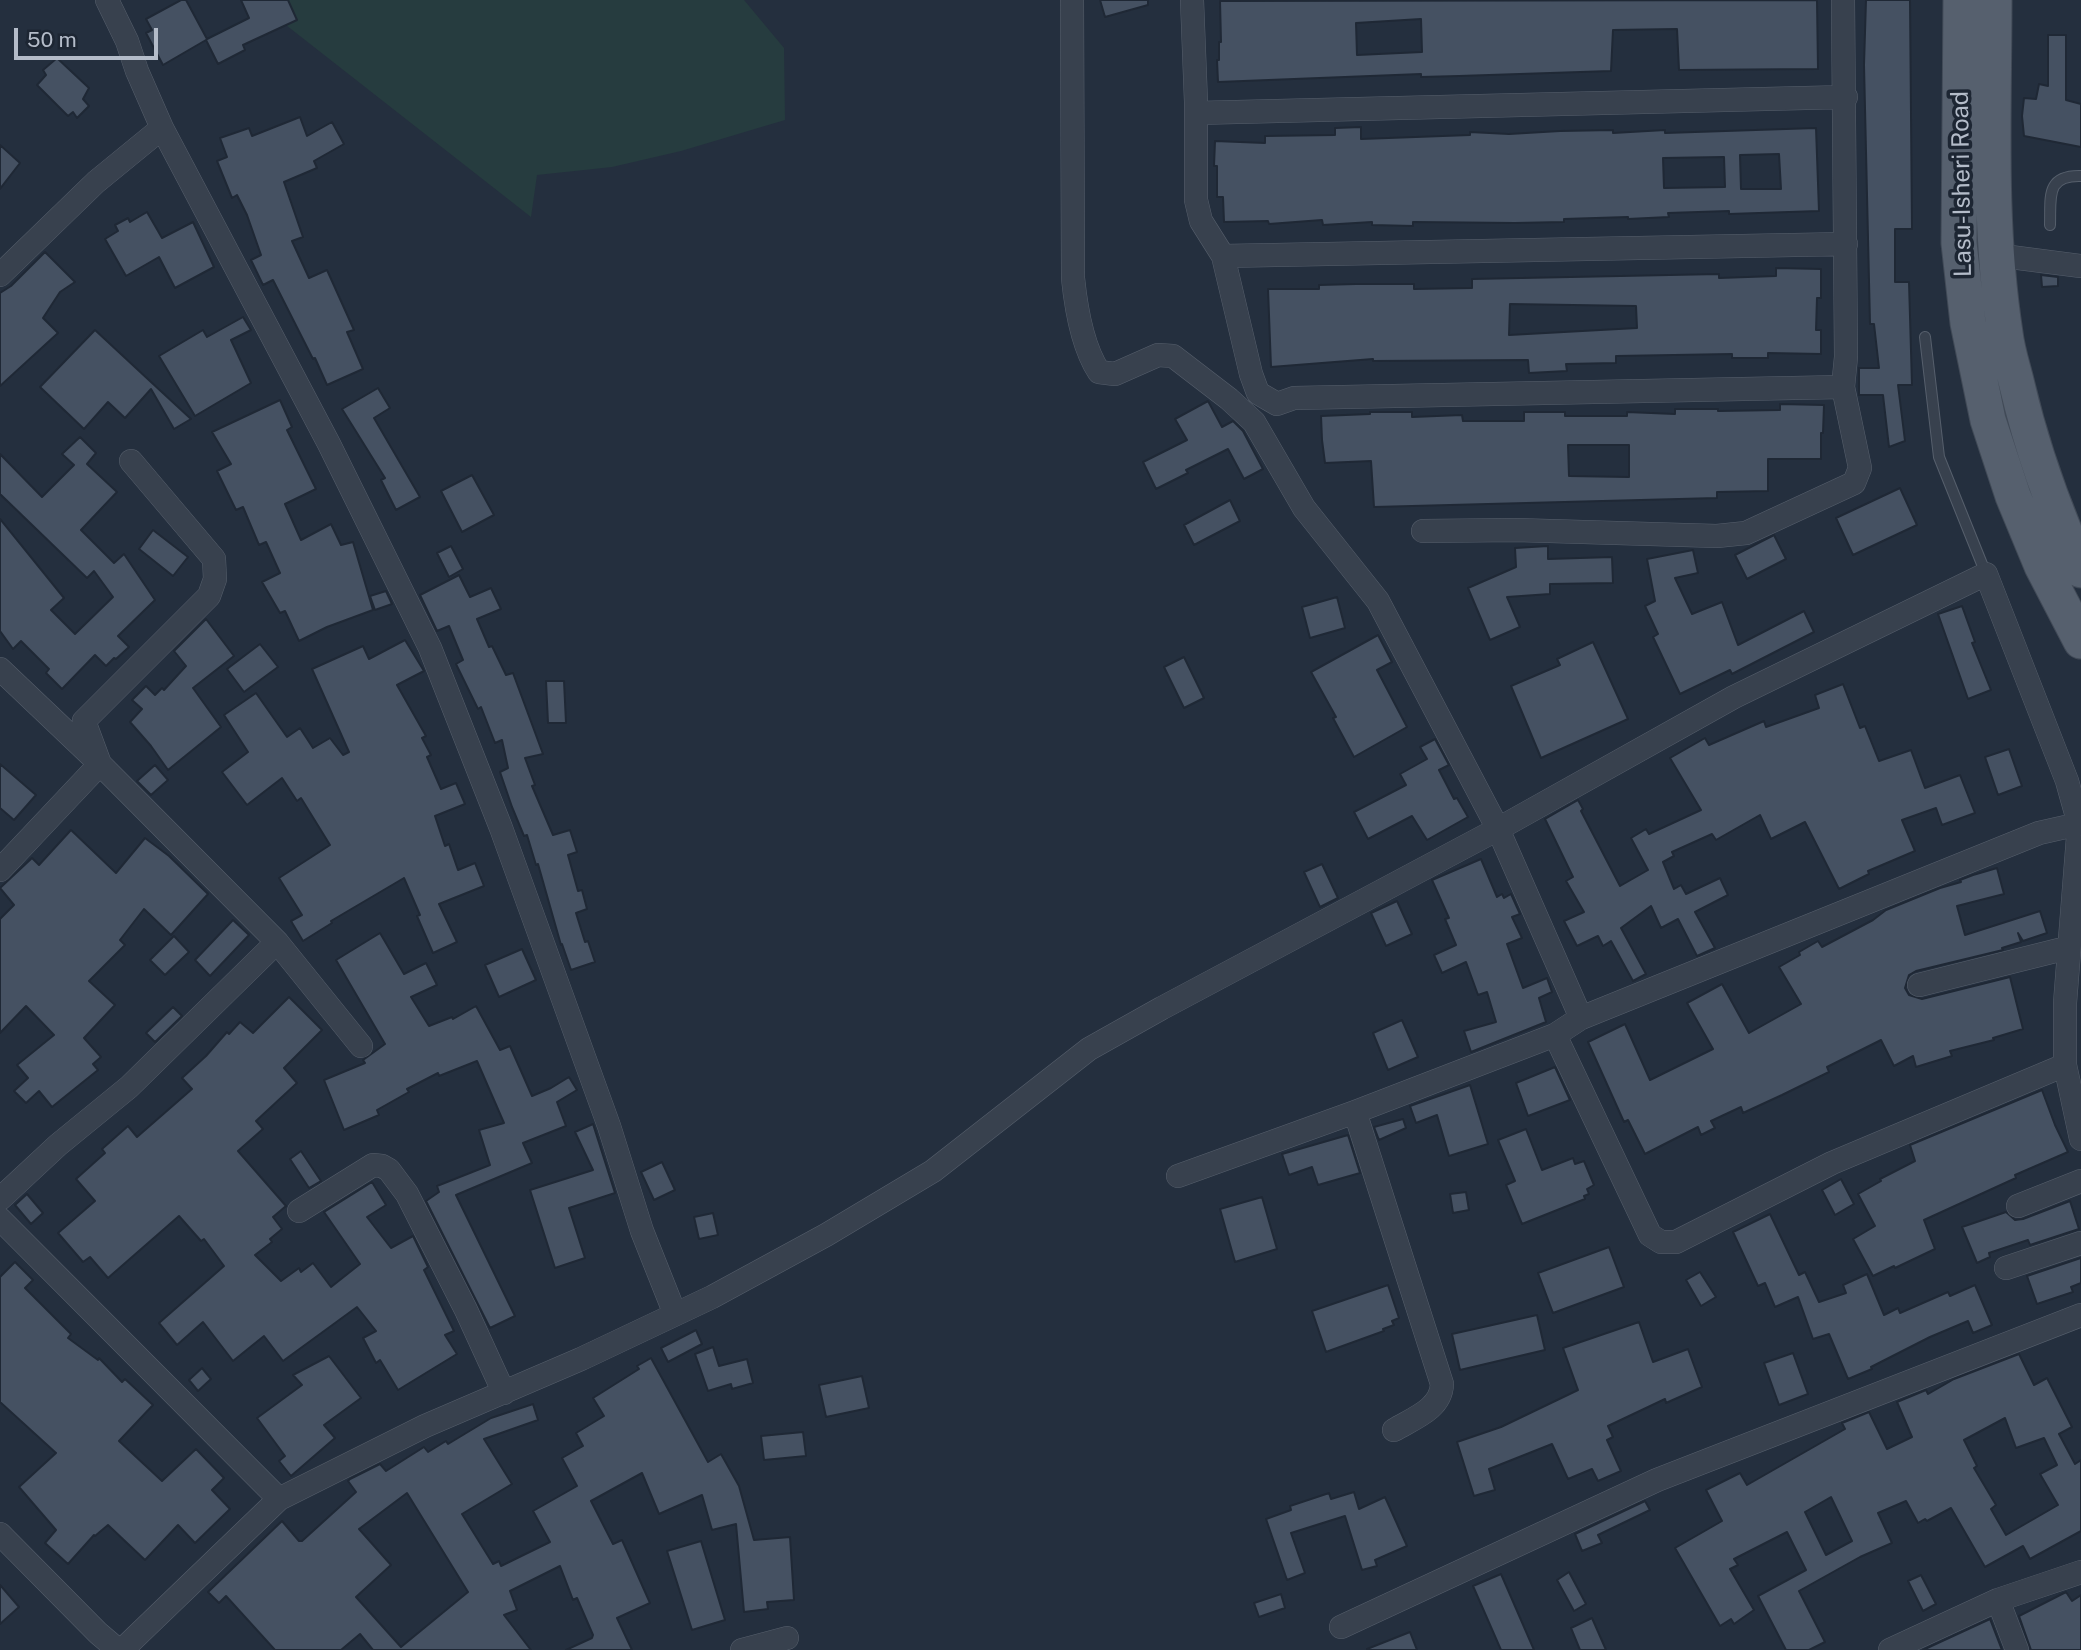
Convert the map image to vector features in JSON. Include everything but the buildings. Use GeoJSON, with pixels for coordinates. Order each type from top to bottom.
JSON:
{"type":"FeatureCollection","features":[{"type":"Feature","properties":{"kind":"main road","name":"Lasu-Isheri Road"},"geometry":{"type":"LineString","coordinates":[[1961,0],[1959,243],[1968,323],[1988,420],[2013,496],[2042,566],[2081,640]]}},
{"type":"Feature","properties":{"kind":"main road","name":"Lasu-Isheri Road"},"geometry":{"type":"LineString","coordinates":[[1994,0],[1993,216],[2005,336],[2026,424],[2059,521],[2081,568]]}},
{"type":"Feature","properties":{"kind":"street"},"geometry":{"type":"LineString","coordinates":[[107,0],[127,41],[136,71],[162,128],[329,444],[430,648],[509,851],[608,1126],[642,1231],[675,1314]]}},
{"type":"Feature","properties":{"kind":"street"},"geometry":{"type":"LineString","coordinates":[[1072,0],[1073,278],[1075,303],[1092,361],[1099,372],[1115,374],[1157,355],[1173,356],[1229,398],[1254,422],[1304,508],[1378,601],[1498,829],[1581,1018]]}},
{"type":"Feature","properties":{"kind":"street"},"geometry":{"type":"LineString","coordinates":[[1192,0],[1196,200],[1201,221],[1223,256],[1258,393],[1277,404],[1294,398],[1843,387]]}},
{"type":"Feature","properties":{"kind":"street"},"geometry":{"type":"LineString","coordinates":[[1423,531],[1516,530],[1717,536],[1746,533],[1854,483],[1860,468],[1843,387],[1846,357],[1846,97],[1843,0]]}},
{"type":"Feature","properties":{"kind":"street"},"geometry":{"type":"LineString","coordinates":[[1196,113],[1846,97]]}},
{"type":"Feature","properties":{"kind":"street"},"geometry":{"type":"LineString","coordinates":[[0,275],[96,182],[162,128]]}},
{"type":"Feature","properties":{"kind":"street"},"geometry":{"type":"LineString","coordinates":[[1223,256],[1846,244]]}},
{"type":"Feature","properties":{"kind":"street"},"geometry":{"type":"LineString","coordinates":[[1995,255],[2081,266]]}},
{"type":"Feature","properties":{"kind":"street"},"geometry":{"type":"LineString","coordinates":[[100,764],[84,721],[209,596],[215,579],[214,559],[131,461]]}},
{"type":"Feature","properties":{"kind":"street"},"geometry":{"type":"LineString","coordinates":[[0,1534],[97,1633],[120,1650],[279,1499],[425,1426],[504,1393],[712,1297],[815,1241],[933,1171],[1090,1049],[1162,1008],[1498,829],[1734,697],[1986,574],[2067,781],[2080,823],[2067,948],[2065,1065],[2081,1139]]}},
{"type":"Feature","properties":{"kind":"street"},"geometry":{"type":"LineString","coordinates":[[0,669],[100,764],[277,942],[361,1046]]}},
{"type":"Feature","properties":{"kind":"street"},"geometry":{"type":"LineString","coordinates":[[0,870],[100,764]]}},
{"type":"Feature","properties":{"kind":"street"},"geometry":{"type":"LineString","coordinates":[[1178,1176],[1555,1035],[1581,1018],[2039,833],[2080,823]]}},
{"type":"Feature","properties":{"kind":"street"},"geometry":{"type":"LineString","coordinates":[[0,1199],[58,1145],[129,1087],[277,942]]}},
{"type":"Feature","properties":{"kind":"street"},"geometry":{"type":"LineString","coordinates":[[1919,985],[2067,948]]}},
{"type":"Feature","properties":{"kind":"street"},"geometry":{"type":"LineString","coordinates":[[1555,1035],[1650,1235],[1661,1242],[1676,1242],[1832,1163],[2065,1065]]}},
{"type":"Feature","properties":{"kind":"street"},"geometry":{"type":"LineString","coordinates":[[1355,1112],[1442,1384],[1442,1393],[1435,1404],[1394,1430]]}},
{"type":"Feature","properties":{"kind":"street"},"geometry":{"type":"LineString","coordinates":[[299,1212],[373,1165],[389,1170],[407,1194],[504,1393]]}},
{"type":"Feature","properties":{"kind":"street"},"geometry":{"type":"LineString","coordinates":[[2018,1206],[2081,1181]]}},
{"type":"Feature","properties":{"kind":"street"},"geometry":{"type":"LineString","coordinates":[[0,1219],[279,1499]]}},
{"type":"Feature","properties":{"kind":"street"},"geometry":{"type":"LineString","coordinates":[[2006,1268],[2081,1243]]}},
{"type":"Feature","properties":{"kind":"street"},"geometry":{"type":"LineString","coordinates":[[1341,1627],[1657,1480],[2081,1315]]}},
{"type":"Feature","properties":{"kind":"street"},"geometry":{"type":"LineString","coordinates":[[1890,1650],[1998,1600],[2081,1572]]}},
{"type":"Feature","properties":{"kind":"street"},"geometry":{"type":"LineString","coordinates":[[1998,1600],[2017,1650]]}},
{"type":"Feature","properties":{"kind":"street"},"geometry":{"type":"LineString","coordinates":[[742,1650],[787,1638]]}},
{"type":"Feature","properties":{"kind":"lane"},"geometry":{"type":"LineString","coordinates":[[2050,225],[2052,189],[2058,180],[2068,176],[2081,176]]}},
{"type":"Feature","properties":{"kind":"lane"},"geometry":{"type":"LineString","coordinates":[[1924,337],[1939,457],[1986,574]]}},
{"type":"Feature","properties":{"kind":"green space"},"geometry":{"type":"Polygon","coordinates":[[[254,0],[744,0],[784,48],[785,120],[681,151],[612,167],[537,175],[531,217],[254,0]]]}}]}
